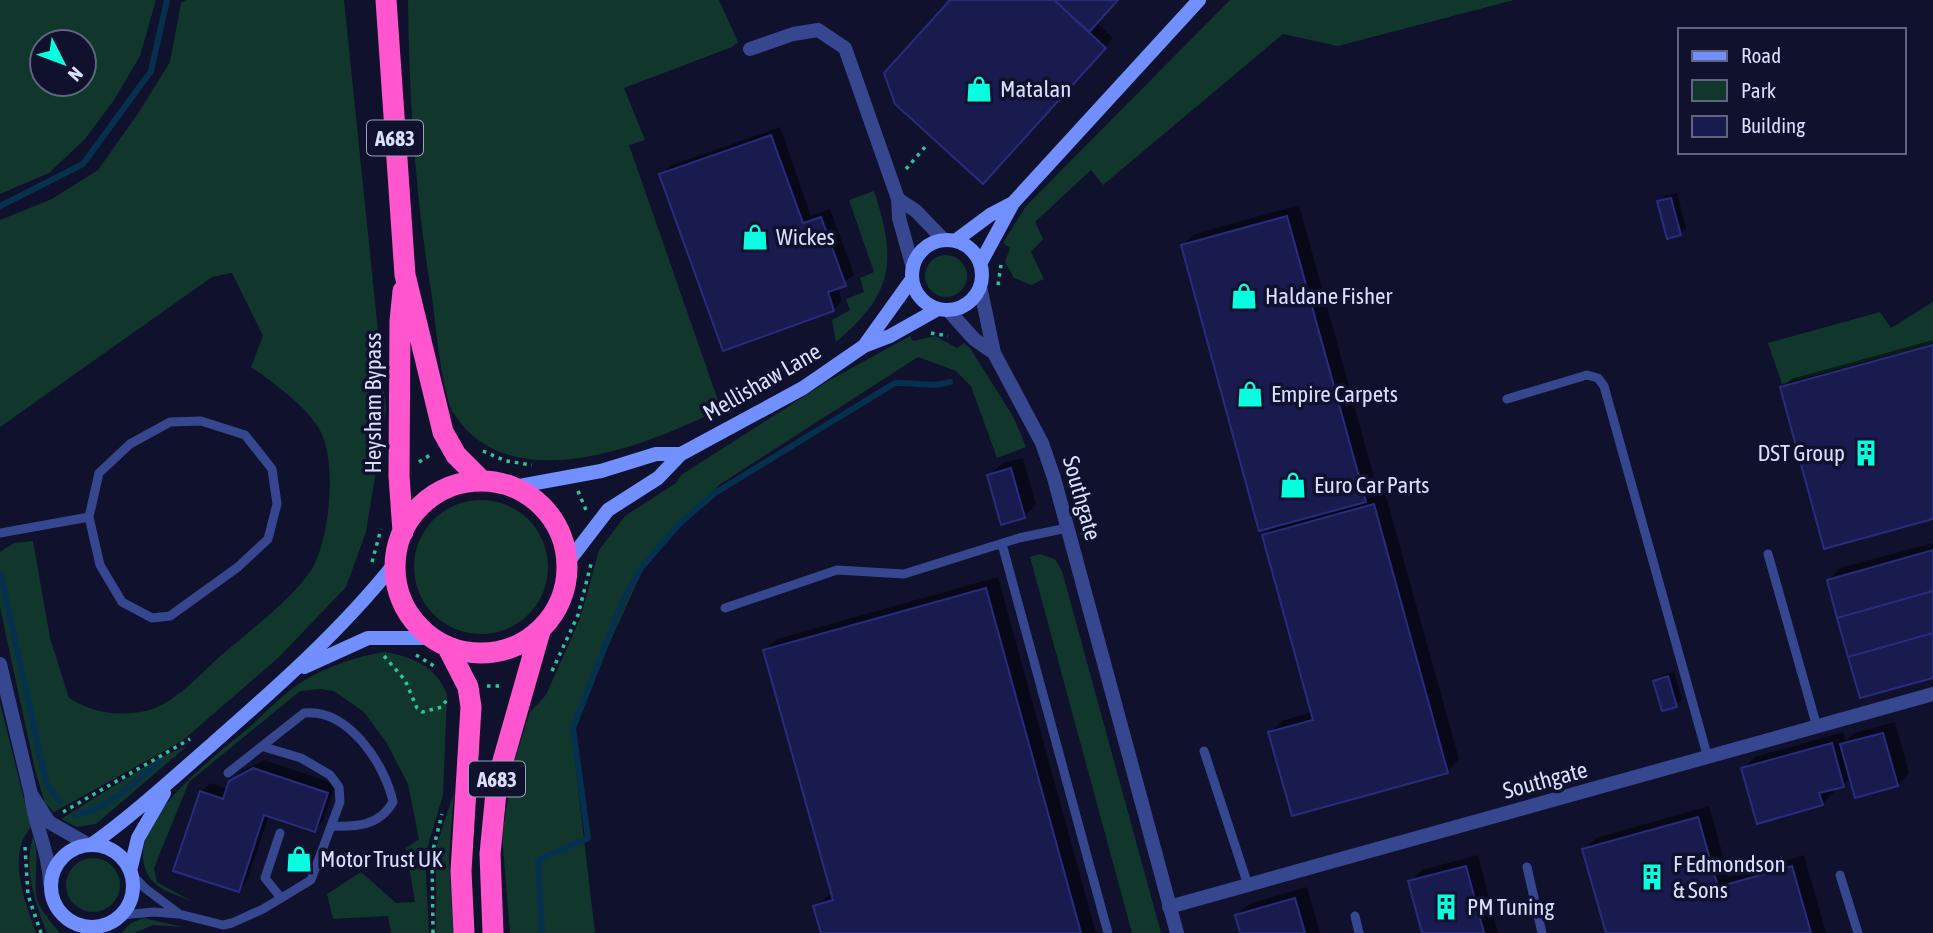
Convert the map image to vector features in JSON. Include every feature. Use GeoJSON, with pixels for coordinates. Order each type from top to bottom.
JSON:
{"type":"FeatureCollection","features":[{"type":"Feature","properties":{"kind":"highway","name":"Heysham Bypass"},"geometry":{"type":"LineString","coordinates":[[386,0],[405,275],[431,395],[443,432],[456,454],[482,481]]}},
{"type":"Feature","properties":{"kind":"highway","name":"Heysham Bypass"},"geometry":{"type":"LineString","coordinates":[[403,532],[399,476],[400,321],[405,275]]}},
{"type":"Feature","properties":{"kind":"highway","name":"A683"},"geometry":{"type":"LineString","coordinates":[[439,642],[471,653],[496,652],[519,645],[540,631],[556,611],[565,587],[568,562],[563,538],[551,517],[535,499],[514,487],[482,481],[458,484],[435,495],[416,511],[403,532],[395,562],[403,605],[415,623],[439,642],[468,687],[471,707],[461,859],[464,933]]}},
{"type":"Feature","properties":{"kind":"highway","name":"A683"},"geometry":{"type":"LineString","coordinates":[[493,933],[490,854],[497,782],[540,631]]}},
{"type":"Feature","properties":{"kind":"main road"},"geometry":{"type":"LineString","coordinates":[[1013,203],[949,241],[924,249],[912,273],[921,299],[943,309],[966,304],[980,286],[980,264],[1013,203],[1199,0]]}},
{"type":"Feature","properties":{"kind":"main road"},"geometry":{"type":"LineString","coordinates":[[949,241],[972,250],[980,264]]}},
{"type":"Feature","properties":{"kind":"main road","name":"Mellishaw Lane"},"geometry":{"type":"LineString","coordinates":[[864,346],[912,273]]}},
{"type":"Feature","properties":{"kind":"main road","name":"Mellishaw Lane"},"geometry":{"type":"LineString","coordinates":[[568,562],[608,510],[658,478],[681,454],[803,388],[864,346],[943,309]]}},
{"type":"Feature","properties":{"kind":"main road","name":"Mellishaw Lane"},"geometry":{"type":"LineString","coordinates":[[514,487],[601,471],[656,454],[681,454]]}},
{"type":"Feature","properties":{"kind":"main road"},"geometry":{"type":"LineString","coordinates":[[74,933],[53,901],[51,883],[53,872],[67,853],[90,845],[296,671],[353,615],[395,562]]}},
{"type":"Feature","properties":{"kind":"main road"},"geometry":{"type":"LineString","coordinates":[[296,671],[368,638],[439,642]]}},
{"type":"Feature","properties":{"kind":"main road"},"geometry":{"type":"LineString","coordinates":[[110,933],[132,896],[131,872],[146,822],[182,770]]}},
{"type":"Feature","properties":{"kind":"main road"},"geometry":{"type":"LineString","coordinates":[[90,845],[115,852],[131,872]]}},
{"type":"Feature","properties":{"kind":"main road"},"geometry":{"type":"LineString","coordinates":[[64,916],[73,923],[96,927],[119,917]]}},
{"type":"Feature","properties":{"kind":"street"},"geometry":{"type":"LineString","coordinates":[[750,49],[793,34],[818,30],[845,48],[898,199],[899,218],[912,273]]}},
{"type":"Feature","properties":{"kind":"street"},"geometry":{"type":"LineString","coordinates":[[898,199],[916,211],[949,241]]}},
{"type":"Feature","properties":{"kind":"street","name":"Southgate"},"geometry":{"type":"LineString","coordinates":[[980,286],[994,353],[1042,443],[1177,933]]}},
{"type":"Feature","properties":{"kind":"street","name":"Southgate"},"geometry":{"type":"LineString","coordinates":[[943,309],[974,339],[994,353]]}},
{"type":"Feature","properties":{"kind":"street"},"geometry":{"type":"LineString","coordinates":[[0,664],[35,820],[48,854],[51,883]]}},
{"type":"Feature","properties":{"kind":"street","name":"Southgate"},"geometry":{"type":"LineString","coordinates":[[1169,906],[1933,694]]}},
{"type":"Feature","properties":{"kind":"street"},"geometry":{"type":"LineString","coordinates":[[31,794],[49,822],[90,845]]}},
{"type":"Feature","properties":{"kind":"lane"},"geometry":{"type":"LineString","coordinates":[[1507,399],[1587,375],[1598,378],[1604,386],[1708,758]]}},
{"type":"Feature","properties":{"kind":"lane"},"geometry":{"type":"LineString","coordinates":[[201,421],[245,435],[272,469],[277,504],[268,539],[238,567],[170,616],[152,618],[122,602],[100,565],[89,517],[99,473],[130,444],[170,422],[201,421]]}},
{"type":"Feature","properties":{"kind":"lane"},"geometry":{"type":"LineString","coordinates":[[0,533],[89,517]]}},
{"type":"Feature","properties":{"kind":"lane"},"geometry":{"type":"LineString","coordinates":[[725,608],[837,570],[904,574],[1002,544],[1067,528]]}},
{"type":"Feature","properties":{"kind":"lane"},"geometry":{"type":"LineString","coordinates":[[1002,544],[1108,933]]}},
{"type":"Feature","properties":{"kind":"lane"},"geometry":{"type":"LineString","coordinates":[[1768,554],[1817,727]]}},
{"type":"Feature","properties":{"kind":"lane"},"geometry":{"type":"LineString","coordinates":[[228,773],[304,713],[320,711],[344,724],[368,749],[388,780],[393,802],[386,813],[373,822],[354,827],[331,826]]}},
{"type":"Feature","properties":{"kind":"lane"},"geometry":{"type":"LineString","coordinates":[[119,917],[154,912],[179,914],[223,925],[281,898],[311,880],[340,802],[339,787],[330,775],[301,758],[264,747]]}},
{"type":"Feature","properties":{"kind":"lane"},"geometry":{"type":"LineString","coordinates":[[1204,751],[1248,885]]}},
{"type":"Feature","properties":{"kind":"lane"},"geometry":{"type":"LineString","coordinates":[[280,833],[265,878],[281,898]]}},
{"type":"Feature","properties":{"kind":"lane"},"geometry":{"type":"LineString","coordinates":[[1527,867],[1542,933]]}},
{"type":"Feature","properties":{"kind":"lane"},"geometry":{"type":"LineString","coordinates":[[131,872],[146,889],[179,914]]}},
{"type":"Feature","properties":{"kind":"lane"},"geometry":{"type":"LineString","coordinates":[[1840,875],[1858,933]]}},
{"type":"Feature","properties":{"kind":"lane"},"geometry":{"type":"LineString","coordinates":[[1355,916],[1359,933]]}},
{"type":"Feature","properties":{"kind":"path"},"geometry":{"type":"LineString","coordinates":[[904,171],[925,147]]}},
{"type":"Feature","properties":{"kind":"path"},"geometry":{"type":"LineString","coordinates":[[998,296],[1002,257]]}},
{"type":"Feature","properties":{"kind":"path"},"geometry":{"type":"LineString","coordinates":[[921,334],[942,334],[956,341]]}},
{"type":"Feature","properties":{"kind":"path"},"geometry":{"type":"LineString","coordinates":[[478,448],[506,461],[538,465]]}},
{"type":"Feature","properties":{"kind":"path"},"geometry":{"type":"LineString","coordinates":[[414,465],[434,452]]}},
{"type":"Feature","properties":{"kind":"path"},"geometry":{"type":"LineString","coordinates":[[577,489],[589,514]]}},
{"type":"Feature","properties":{"kind":"path"},"geometry":{"type":"LineString","coordinates":[[370,571],[383,522]]}},
{"type":"Feature","properties":{"kind":"path"},"geometry":{"type":"LineString","coordinates":[[550,677],[578,615],[595,552]]}},
{"type":"Feature","properties":{"kind":"path"},"geometry":{"type":"LineString","coordinates":[[379,649],[405,680],[417,708],[422,712],[442,707],[451,693],[453,706]]}},
{"type":"Feature","properties":{"kind":"path"},"geometry":{"type":"LineString","coordinates":[[411,653],[443,676]]}},
{"type":"Feature","properties":{"kind":"path"},"geometry":{"type":"LineString","coordinates":[[484,686],[509,686]]}},
{"type":"Feature","properties":{"kind":"path"},"geometry":{"type":"LineString","coordinates":[[55,817],[197,733]]}},
{"type":"Feature","properties":{"kind":"path"},"geometry":{"type":"LineString","coordinates":[[433,933],[432,854],[446,803]]}},
{"type":"Feature","properties":{"kind":"path"},"geometry":{"type":"LineString","coordinates":[[27,840],[24,870],[28,895],[41,933]]}},
{"type":"Feature","properties":{"kind":"green space"},"geometry":{"type":"Polygon","coordinates":[[[0,0],[156,0],[140,56],[114,100],[85,139],[49,173],[0,194],[0,0]]]}},
{"type":"Feature","properties":{"kind":"green space"},"geometry":{"type":"Polygon","coordinates":[[[186,0],[344,0],[386,409],[366,532],[346,587],[279,657],[182,741],[54,812],[45,803],[35,770],[0,607],[0,552],[14,543],[33,541],[50,638],[69,698],[103,712],[130,713],[152,709],[175,697],[260,623],[306,578],[319,553],[324,536],[330,476],[324,440],[318,427],[296,402],[251,367],[263,336],[232,273],[212,277],[0,427],[0,220],[52,199],[98,170],[170,62],[181,3],[186,0]]]}},
{"type":"Feature","properties":{"kind":"green space"},"geometry":{"type":"Polygon","coordinates":[[[408,0],[719,0],[738,42],[732,47],[624,88],[645,140],[629,145],[721,409],[657,437],[620,449],[582,458],[545,460],[510,455],[479,440],[454,414],[442,372],[420,214],[411,107],[408,0]]]}},
{"type":"Feature","properties":{"kind":"green space"},"geometry":{"type":"Polygon","coordinates":[[[1230,0],[1514,0],[1338,46],[1283,34],[1103,185],[1091,170],[1035,222],[1043,239],[1031,252],[1044,279],[1031,285],[1014,278],[1005,262],[1010,248],[1003,243],[1026,206],[1230,0]]]}},
{"type":"Feature","properties":{"kind":"green space"},"geometry":{"type":"Polygon","coordinates":[[[874,191],[886,237],[885,274],[880,291],[870,308],[836,342],[832,320],[850,310],[846,299],[864,292],[860,278],[874,272],[849,200],[874,191]]]}},
{"type":"Feature","properties":{"kind":"green space"},"geometry":{"type":"Polygon","coordinates":[[[946,255],[961,261],[967,276],[961,291],[946,297],[931,291],[925,276],[931,261],[946,255]]]}},
{"type":"Feature","properties":{"kind":"green space"},"geometry":{"type":"Polygon","coordinates":[[[1933,302],[1933,344],[1782,384],[1768,343],[1880,312],[1891,328],[1933,302]]]}},
{"type":"Feature","properties":{"kind":"green space"},"geometry":{"type":"Polygon","coordinates":[[[910,336],[913,341],[935,336],[957,348],[964,343],[970,348],[1014,418],[1026,447],[997,458],[971,386],[956,371],[918,357],[719,485],[645,565],[571,728],[595,933],[510,933],[502,835],[515,759],[530,712],[546,695],[580,619],[599,550],[625,516],[676,483],[681,475],[828,381],[910,336]]]}},
{"type":"Feature","properties":{"kind":"green space"},"geometry":{"type":"Polygon","coordinates":[[[481,500],[507,505],[529,519],[543,541],[548,567],[543,593],[529,615],[507,629],[481,634],[455,629],[433,615],[419,593],[414,567],[419,541],[433,519],[455,505],[481,500]]]}},
{"type":"Feature","properties":{"kind":"green space"},"geometry":{"type":"Polygon","coordinates":[[[1040,554],[1055,559],[1062,571],[1161,933],[1132,933],[1030,557],[1040,554]]]}},
{"type":"Feature","properties":{"kind":"green space"},"geometry":{"type":"Polygon","coordinates":[[[385,652],[422,664],[437,677],[447,695],[443,795],[425,855],[429,933],[391,933],[388,916],[333,919],[327,894],[361,872],[396,903],[415,902],[406,848],[419,839],[408,784],[386,742],[364,712],[334,691],[300,691],[189,782],[154,868],[157,882],[191,901],[155,884],[147,873],[143,853],[148,833],[178,791],[298,684],[344,662],[385,652]]]}},
{"type":"Feature","properties":{"kind":"green space"},"geometry":{"type":"Polygon","coordinates":[[[0,703],[31,827],[24,838],[19,865],[23,893],[36,933],[0,933],[0,703]]]}},
{"type":"Feature","properties":{"kind":"green space"},"geometry":{"type":"Polygon","coordinates":[[[187,746],[96,824],[77,827],[61,819],[159,758],[187,746]]]}},
{"type":"Feature","properties":{"kind":"green space"},"geometry":{"type":"Polygon","coordinates":[[[454,792],[449,858],[453,933],[436,933],[436,848],[454,792]]]}},
{"type":"Feature","properties":{"kind":"green space"},"geometry":{"type":"Polygon","coordinates":[[[33,837],[36,851],[37,900],[60,933],[47,933],[35,897],[29,861],[33,837]]]}},
{"type":"Feature","properties":{"kind":"green space"},"geometry":{"type":"Polygon","coordinates":[[[93,858],[112,866],[120,885],[112,904],[93,912],[74,904],[66,885],[74,866],[93,858]]]}},
{"type":"Feature","properties":{"kind":"green space"},"geometry":{"type":"Polygon","coordinates":[[[143,918],[183,927],[153,925],[134,933],[121,933],[131,923],[143,918]]]}},
{"type":"Feature","properties":{"kind":"building","name":"Matalan"},"geometry":{"type":"Polygon","coordinates":[[[950,0],[1054,0],[1106,48],[983,184],[895,104],[884,73],[950,0]]]}},
{"type":"Feature","properties":{"kind":"building"},"geometry":{"type":"Polygon","coordinates":[[[1054,0],[1118,0],[1089,32],[1054,0]]]}},
{"type":"Feature","properties":{"kind":"building","name":"Wickes"},"geometry":{"type":"Polygon","coordinates":[[[771,135],[803,223],[821,217],[846,286],[828,292],[834,311],[723,351],[659,174],[771,135]]]}},
{"type":"Feature","properties":{"kind":"building"},"geometry":{"type":"Polygon","coordinates":[[[1671,198],[1681,235],[1667,239],[1657,201],[1671,198]]]}},
{"type":"Feature","properties":{"kind":"building"},"geometry":{"type":"Polygon","coordinates":[[[1287,216],[1366,502],[1259,531],[1181,245],[1287,216]]]}},
{"type":"Feature","properties":{"kind":"building","name":"DST Group"},"geometry":{"type":"Polygon","coordinates":[[[1933,345],[1933,519],[1824,549],[1780,387],[1933,345]]]}},
{"type":"Feature","properties":{"kind":"building"},"geometry":{"type":"Polygon","coordinates":[[[1011,468],[1025,518],[1001,525],[987,475],[1011,468]]]}},
{"type":"Feature","properties":{"kind":"building"},"geometry":{"type":"Polygon","coordinates":[[[1374,504],[1448,773],[1292,816],[1268,732],[1313,720],[1262,535],[1374,504]]]}},
{"type":"Feature","properties":{"kind":"building"},"geometry":{"type":"Polygon","coordinates":[[[1933,550],[1933,591],[1837,618],[1827,580],[1933,550]]]}},
{"type":"Feature","properties":{"kind":"building"},"geometry":{"type":"Polygon","coordinates":[[[986,588],[1081,933],[821,933],[813,906],[833,900],[763,650],[986,588]]]}},
{"type":"Feature","properties":{"kind":"building"},"geometry":{"type":"Polygon","coordinates":[[[1933,591],[1933,633],[1848,657],[1837,618],[1933,591]]]}},
{"type":"Feature","properties":{"kind":"building"},"geometry":{"type":"Polygon","coordinates":[[[1933,633],[1933,678],[1860,698],[1848,657],[1933,633]]]}},
{"type":"Feature","properties":{"kind":"building"},"geometry":{"type":"Polygon","coordinates":[[[1668,676],[1677,707],[1662,711],[1653,681],[1668,676]]]}},
{"type":"Feature","properties":{"kind":"building"},"geometry":{"type":"Polygon","coordinates":[[[1883,733],[1898,786],[1855,798],[1840,744],[1883,733]]]}},
{"type":"Feature","properties":{"kind":"building"},"geometry":{"type":"Polygon","coordinates":[[[1832,743],[1844,787],[1819,793],[1823,805],[1757,824],[1741,768],[1832,743]]]}},
{"type":"Feature","properties":{"kind":"building"},"geometry":{"type":"Polygon","coordinates":[[[253,768],[328,793],[315,832],[264,815],[239,892],[173,871],[200,791],[223,799],[229,781],[253,768]]]}},
{"type":"Feature","properties":{"kind":"building","name":"F Edmondson & Sons"},"geometry":{"type":"Polygon","coordinates":[[[1698,817],[1718,887],[1792,866],[1811,933],[1606,933],[1582,849],[1698,817]]]}},
{"type":"Feature","properties":{"kind":"building","name":"PM Tuning"},"geometry":{"type":"Polygon","coordinates":[[[1466,866],[1484,933],[1422,933],[1408,881],[1466,866]]]}},
{"type":"Feature","properties":{"kind":"building"},"geometry":{"type":"Polygon","coordinates":[[[1295,898],[1305,933],[1240,933],[1235,915],[1295,898]]]}},
{"type":"Feature","properties":{"kind":"waterway"},"geometry":{"type":"LineString","coordinates":[[0,206],[83,164],[151,71],[167,0]]}},
{"type":"Feature","properties":{"kind":"waterway"},"geometry":{"type":"LineString","coordinates":[[542,933],[538,860],[588,838],[573,728],[622,603],[641,568],[679,524],[715,493],[895,383],[930,385],[950,382]]}},
{"type":"Feature","properties":{"kind":"waterway"},"geometry":{"type":"LineString","coordinates":[[1,575],[46,783],[59,801]]}},
{"type":"Feature","properties":{"kind":"waterway"},"geometry":{"type":"LineString","coordinates":[[75,815],[99,808],[160,761]]}},
{"type":"Feature","properties":{"kind":"place","name":"Matalan"},"geometry":{"type":"Point","coordinates":[979,89]}},
{"type":"Feature","properties":{"kind":"place","name":"Wickes"},"geometry":{"type":"Point","coordinates":[755,237]}},
{"type":"Feature","properties":{"kind":"place","name":"Haldane Fisher"},"geometry":{"type":"Point","coordinates":[1244,296]}},
{"type":"Feature","properties":{"kind":"place","name":"Empire Carpets"},"geometry":{"type":"Point","coordinates":[1250,394]}},
{"type":"Feature","properties":{"kind":"place","name":"DST Group"},"geometry":{"type":"Point","coordinates":[1866,453]}},
{"type":"Feature","properties":{"kind":"place","name":"Euro Car Parts"},"geometry":{"type":"Point","coordinates":[1293,485]}},
{"type":"Feature","properties":{"kind":"place","name":"Motor Trust UK"},"geometry":{"type":"Point","coordinates":[299,859]}},
{"type":"Feature","properties":{"kind":"place","name":"F Edmondson & Sons"},"geometry":{"type":"Point","coordinates":[1652,877]}},
{"type":"Feature","properties":{"kind":"place","name":"PM Tuning"},"geometry":{"type":"Point","coordinates":[1446,907]}}]}
